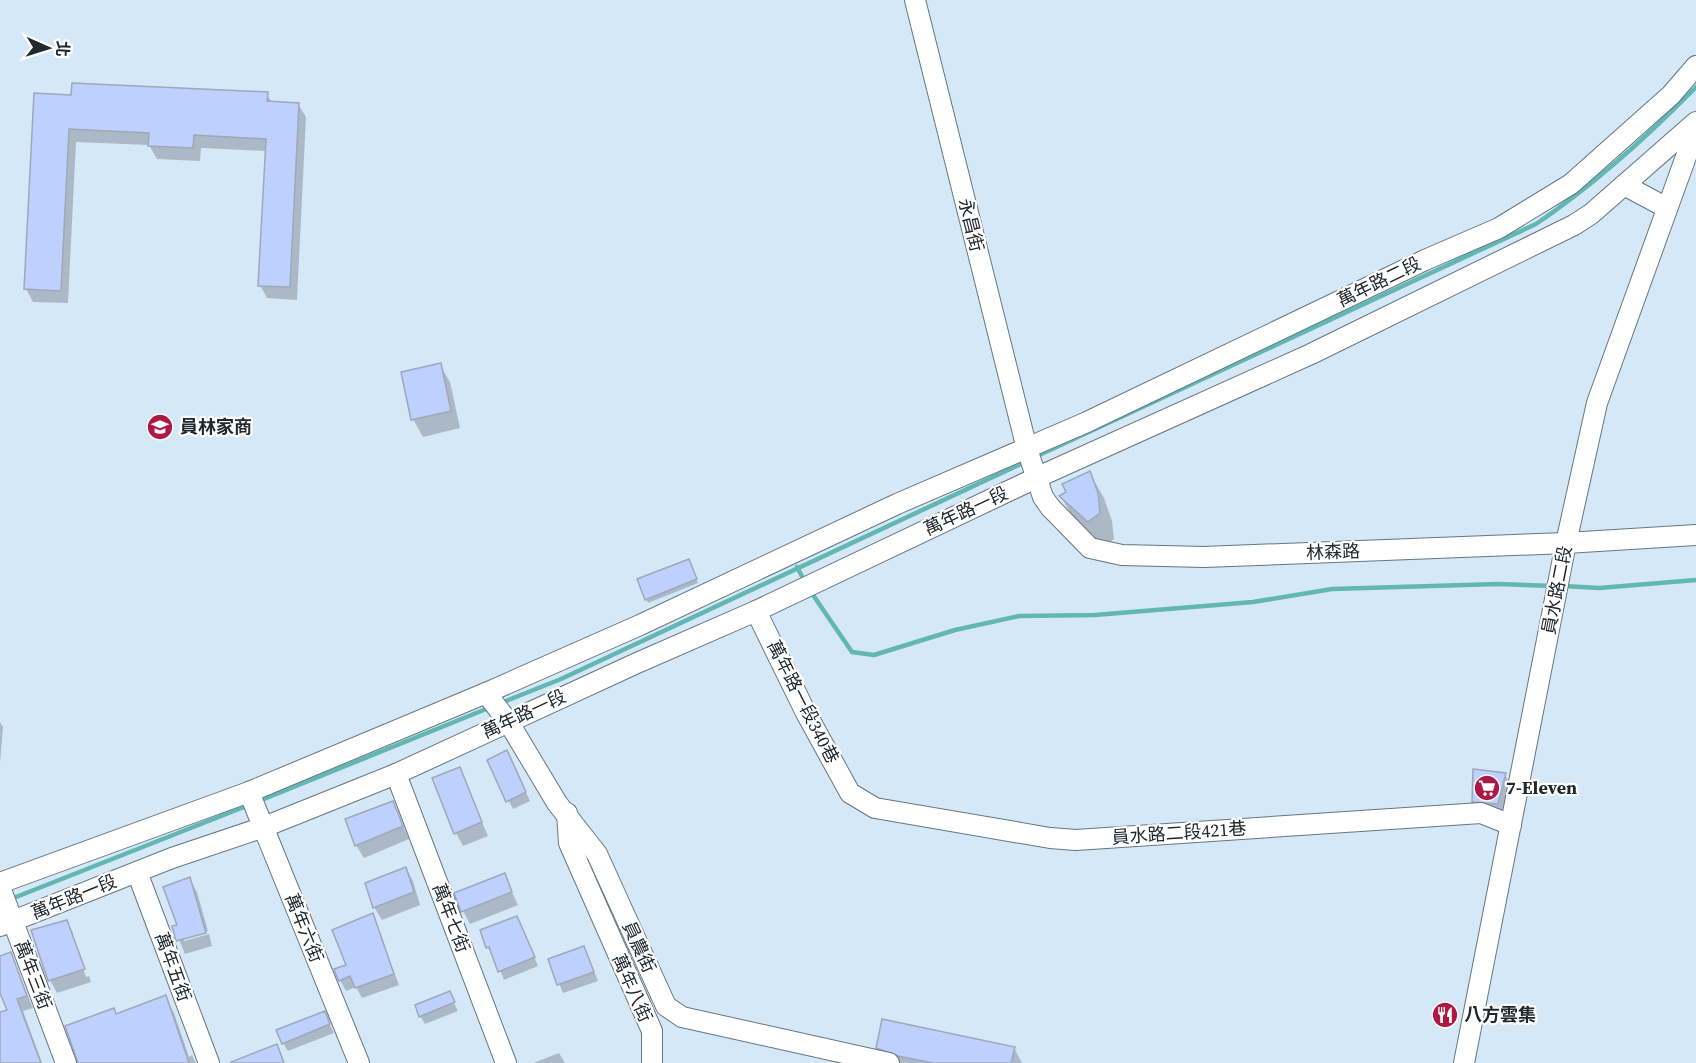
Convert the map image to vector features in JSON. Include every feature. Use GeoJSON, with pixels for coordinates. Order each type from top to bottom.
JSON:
{"type":"FeatureCollection","features":[{"type":"Feature","properties":{"kind":"street","name":"永昌街"},"geometry":{"type":"LineString","coordinates":[[915,0],[1027,449]]}},
{"type":"Feature","properties":{"kind":"street","name":"萬年路二段"},"geometry":{"type":"LineString","coordinates":[[1027,449],[1425,260],[1499,228],[1528,212],[1570,184],[1671,95],[1696,66]]}},
{"type":"Feature","properties":{"kind":"street","name":"萬年路二段"},"geometry":{"type":"LineString","coordinates":[[1038,477],[1311,354],[1574,225],[1696,122]]}},
{"type":"Feature","properties":{"kind":"street","name":"員水路二段"},"geometry":{"type":"LineString","coordinates":[[1464,1063],[1566,543],[1597,402],[1696,129]]}},
{"type":"Feature","properties":{"kind":"street"},"geometry":{"type":"LineString","coordinates":[[1624,185],[1667,208]]}},
{"type":"Feature","properties":{"kind":"street","name":"林森路"},"geometry":{"type":"LineString","coordinates":[[1027,449],[1043,497],[1050,507],[1090,548],[1122,555],[1204,557],[1566,543],[1696,535]]}},
{"type":"Feature","properties":{"kind":"street","name":"萬年路一段"},"geometry":{"type":"LineString","coordinates":[[0,885],[249,792],[486,693],[640,625],[897,504],[1027,449]]}},
{"type":"Feature","properties":{"kind":"street","name":"萬年路一段"},"geometry":{"type":"LineString","coordinates":[[6,924],[137,872],[264,827],[396,774],[756,611],[1038,477]]}},
{"type":"Feature","properties":{"kind":"street","name":"萬年路一段340巷"},"geometry":{"type":"LineString","coordinates":[[756,611],[806,713],[850,793]]}},
{"type":"Feature","properties":{"kind":"street","name":"員農街"},"geometry":{"type":"LineString","coordinates":[[486,693],[508,723],[557,803],[597,854],[666,1006],[682,1017],[889,1063]]}},
{"type":"Feature","properties":{"kind":"street","name":"萬年七街"},"geometry":{"type":"LineString","coordinates":[[396,774],[506,1063]]}},
{"type":"Feature","properties":{"kind":"street","name":"萬年六街"},"geometry":{"type":"LineString","coordinates":[[249,792],[359,1063]]}},
{"type":"Feature","properties":{"kind":"street","name":"員水路二段421巷"},"geometry":{"type":"LineString","coordinates":[[850,793],[875,808],[1050,838],[1076,840],[1481,813],[1511,825]]}},
{"type":"Feature","properties":{"kind":"street","name":"萬年八街"},"geometry":{"type":"LineString","coordinates":[[567,813],[569,843],[651,1032],[652,1063]]}},
{"type":"Feature","properties":{"kind":"street","name":"萬年五街"},"geometry":{"type":"LineString","coordinates":[[137,872],[209,1063]]}},
{"type":"Feature","properties":{"kind":"street","name":"萬年三街"},"geometry":{"type":"LineString","coordinates":[[0,885],[6,924],[66,1063]]}},
{"type":"Feature","properties":{"kind":"building"},"geometry":{"type":"Polygon","coordinates":[[[72,83],[268,92],[267,101],[299,103],[290,287],[258,286],[266,139],[194,135],[193,148],[148,146],[149,133],[69,129],[61,291],[24,289],[34,93],[71,95],[72,83]]]}},
{"type":"Feature","properties":{"kind":"building"},"geometry":{"type":"Polygon","coordinates":[[[441,363],[451,411],[411,420],[401,372],[441,363]]]}},
{"type":"Feature","properties":{"kind":"building"},"geometry":{"type":"Polygon","coordinates":[[[1090,471],[1098,493],[1100,513],[1088,522],[1059,496],[1066,492],[1062,484],[1090,471]]]}},
{"type":"Feature","properties":{"kind":"building"},"geometry":{"type":"Polygon","coordinates":[[[689,559],[697,579],[645,600],[637,579],[689,559]]]}},
{"type":"Feature","properties":{"kind":"building"},"geometry":{"type":"Polygon","coordinates":[[[507,750],[526,792],[506,802],[487,760],[507,750]]]}},
{"type":"Feature","properties":{"kind":"building"},"geometry":{"type":"Polygon","coordinates":[[[460,767],[482,822],[454,834],[432,778],[460,767]]]}},
{"type":"Feature","properties":{"kind":"building","name":"7-Eleven"},"geometry":{"type":"Polygon","coordinates":[[[1473,769],[1506,773],[1498,804],[1472,802],[1473,769]]]}},
{"type":"Feature","properties":{"kind":"building"},"geometry":{"type":"Polygon","coordinates":[[[393,801],[403,826],[355,846],[345,819],[393,801]]]}},
{"type":"Feature","properties":{"kind":"building"},"geometry":{"type":"Polygon","coordinates":[[[406,867],[414,892],[373,908],[365,883],[406,867]]]}},
{"type":"Feature","properties":{"kind":"building"},"geometry":{"type":"Polygon","coordinates":[[[505,873],[512,892],[461,912],[454,893],[505,873]]]}},
{"type":"Feature","properties":{"kind":"building"},"geometry":{"type":"Polygon","coordinates":[[[190,877],[206,933],[176,941],[172,926],[177,925],[163,887],[190,877]]]}},
{"type":"Feature","properties":{"kind":"building"},"geometry":{"type":"Polygon","coordinates":[[[373,913],[394,974],[355,988],[350,976],[339,981],[337,977],[334,969],[346,965],[332,930],[373,913]]]}},
{"type":"Feature","properties":{"kind":"building"},"geometry":{"type":"Polygon","coordinates":[[[517,916],[535,957],[498,972],[480,930],[517,916]]]}},
{"type":"Feature","properties":{"kind":"building"},"geometry":{"type":"Polygon","coordinates":[[[67,920],[85,969],[48,981],[31,930],[67,920]]]}},
{"type":"Feature","properties":{"kind":"building"},"geometry":{"type":"Polygon","coordinates":[[[584,946],[594,972],[557,985],[548,959],[584,946]]]}},
{"type":"Feature","properties":{"kind":"building"},"geometry":{"type":"Polygon","coordinates":[[[11,952],[27,996],[17,999],[41,1063],[0,1063],[0,1012],[7,1010],[0,993],[0,956],[11,952]]]}},
{"type":"Feature","properties":{"kind":"building"},"geometry":{"type":"Polygon","coordinates":[[[450,991],[455,1002],[419,1017],[415,1005],[450,991]]]}},
{"type":"Feature","properties":{"kind":"building"},"geometry":{"type":"Polygon","coordinates":[[[166,995],[189,1063],[78,1063],[65,1026],[114,1008],[116,1014],[166,995]]]}},
{"type":"Feature","properties":{"kind":"building"},"geometry":{"type":"Polygon","coordinates":[[[325,1011],[330,1024],[282,1044],[276,1030],[325,1011]]]}},
{"type":"Feature","properties":{"kind":"building"},"geometry":{"type":"Polygon","coordinates":[[[882,1019],[1015,1047],[1011,1063],[933,1063],[898,1056],[876,1048],[882,1019]]]}},
{"type":"Feature","properties":{"kind":"building"},"geometry":{"type":"Polygon","coordinates":[[[277,1044],[284,1063],[231,1063],[231,1062],[277,1044]]]}},
{"type":"Feature","properties":{"kind":"waterway"},"geometry":{"type":"LineString","coordinates":[[1035,457],[1536,224],[1619,160],[1696,87]]}},
{"type":"Feature","properties":{"kind":"waterway"},"geometry":{"type":"LineString","coordinates":[[501,703],[561,679],[1025,462]]}},
{"type":"Feature","properties":{"kind":"waterway"},"geometry":{"type":"LineString","coordinates":[[797,567],[805,582]]}},
{"type":"Feature","properties":{"kind":"waterway"},"geometry":{"type":"LineString","coordinates":[[1564,586],[1599,588],[1696,580]]}},
{"type":"Feature","properties":{"kind":"waterway"},"geometry":{"type":"LineString","coordinates":[[811,592],[852,652],[874,655],[955,630],[1019,616],[1095,615],[1253,602],[1332,589],[1498,584],[1553,586]]}},
{"type":"Feature","properties":{"kind":"waterway"},"geometry":{"type":"LineString","coordinates":[[259,801],[491,707]]}},
{"type":"Feature","properties":{"kind":"waterway"},"geometry":{"type":"LineString","coordinates":[[11,899],[249,805]]}},
{"type":"Feature","properties":{"kind":"place","name":"員林家商"},"geometry":{"type":"Point","coordinates":[160,427]}},
{"type":"Feature","properties":{"kind":"place","name":"7-Eleven"},"geometry":{"type":"Point","coordinates":[1487,788]}},
{"type":"Feature","properties":{"kind":"place","name":"八方雲集"},"geometry":{"type":"Point","coordinates":[1445,1015]}}]}
